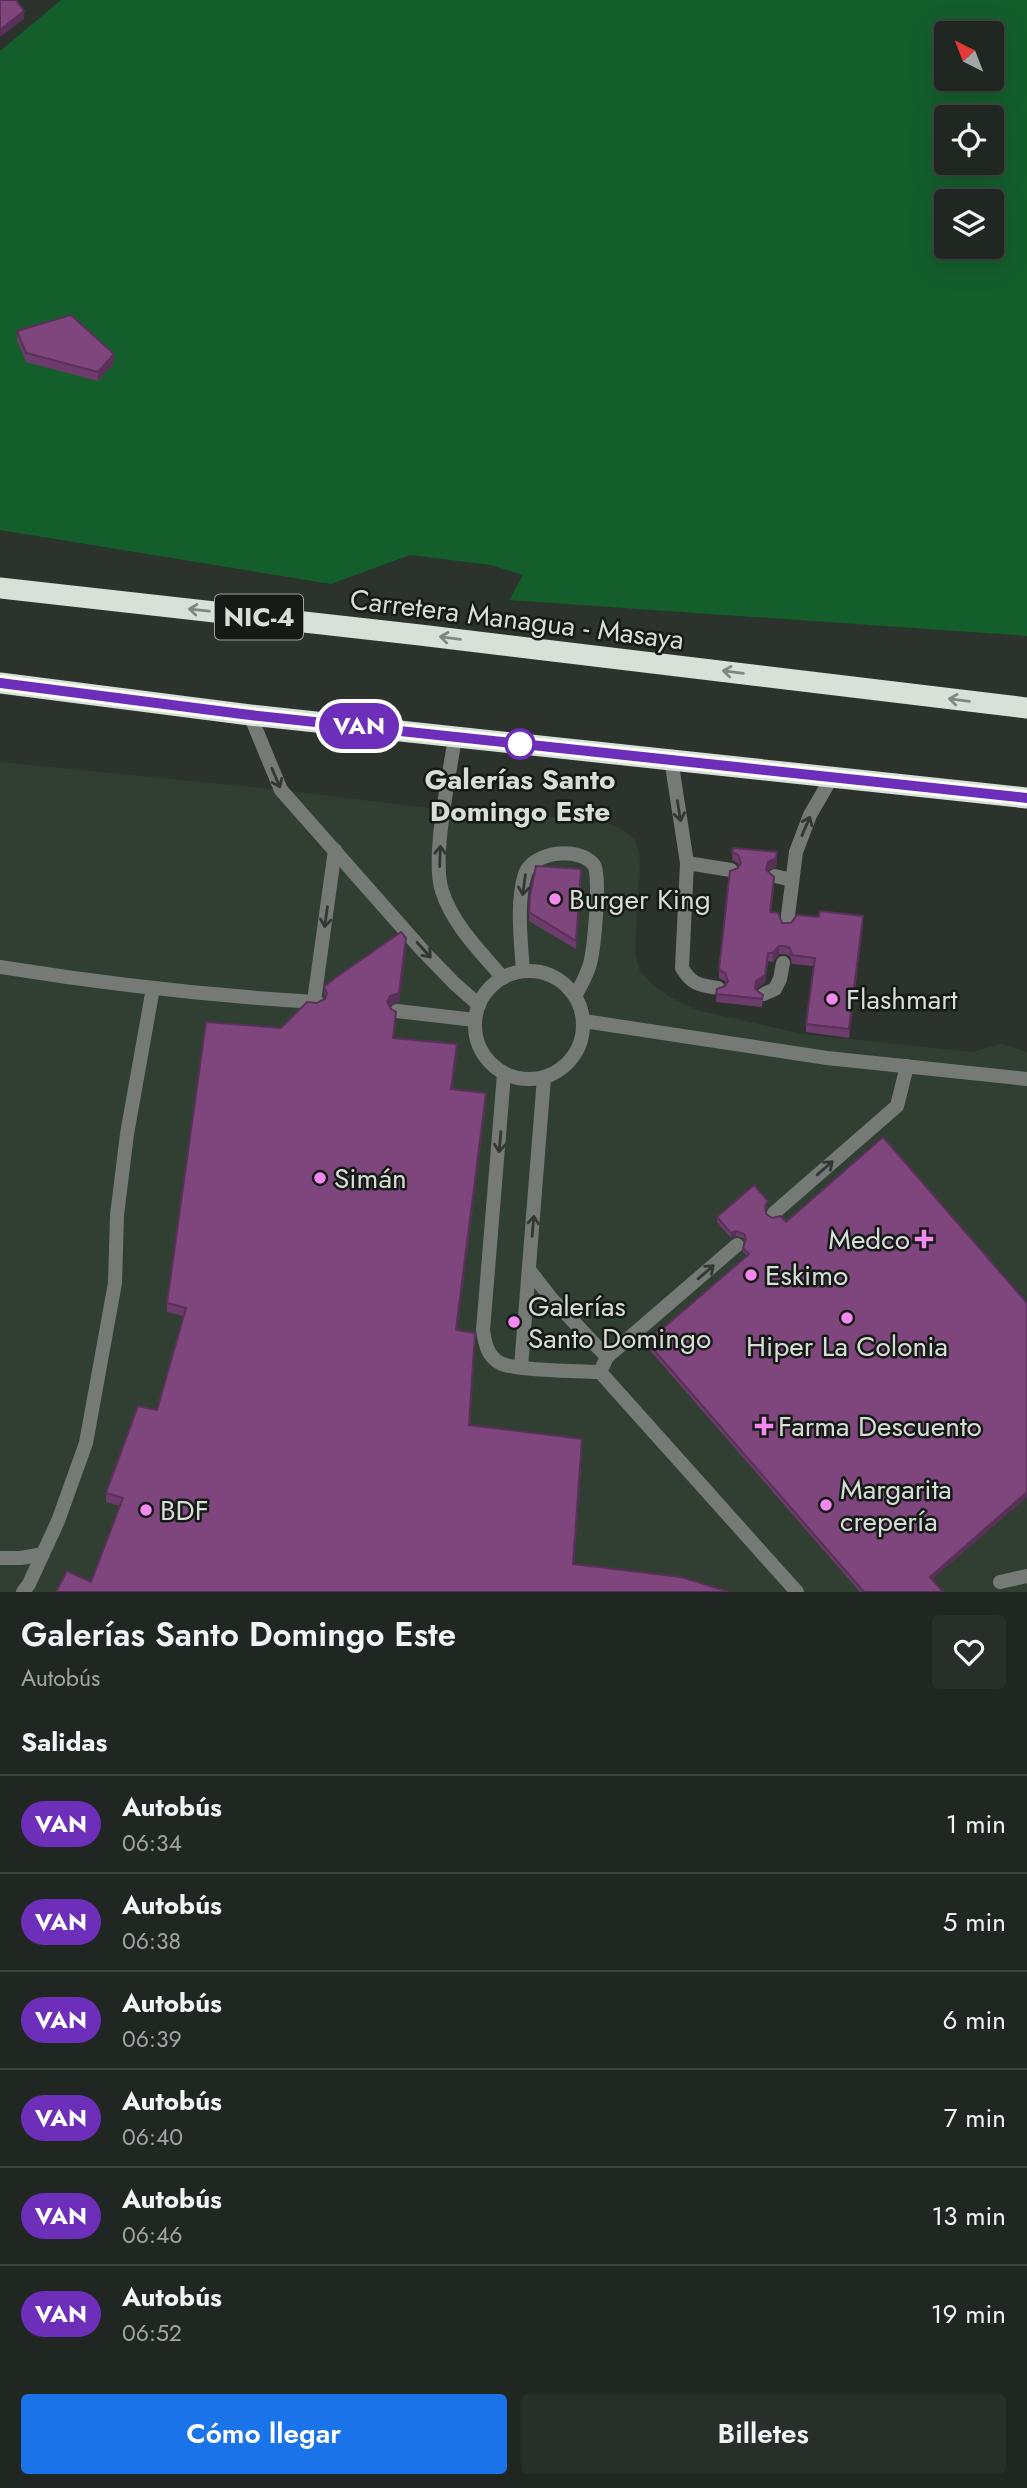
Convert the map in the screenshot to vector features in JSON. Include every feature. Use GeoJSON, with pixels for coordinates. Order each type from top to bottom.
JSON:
{"type":"FeatureCollection","features":[{"type":"Feature","properties":{"kind":"highway","name":"Carretera Managua - Masaya"},"geometry":{"type":"LineString","coordinates":[[0,588],[1027,708]]}},
{"type":"Feature","properties":{"kind":"highway"},"geometry":{"type":"LineString","coordinates":[[0,683],[250,715],[1027,798]]}},
{"type":"Feature","properties":{"kind":"lane"},"geometry":{"type":"LineString","coordinates":[[250,715],[281,790],[424,951],[479,1005]]}},
{"type":"Feature","properties":{"kind":"lane"},"geometry":{"type":"LineString","coordinates":[[455,737],[438,858],[441,889],[453,916],[464,932],[503,978]]}},
{"type":"Feature","properties":{"kind":"lane"},"geometry":{"type":"LineString","coordinates":[[671,759],[687,863],[682,968],[689,979],[700,985],[718,988]]}},
{"type":"Feature","properties":{"kind":"lane"},"geometry":{"type":"LineString","coordinates":[[787,923],[796,852],[802,834],[832,777]]}},
{"type":"Feature","properties":{"kind":"lane"},"geometry":{"type":"LineString","coordinates":[[0,967],[153,988],[316,1002],[335,849]]}},
{"type":"Feature","properties":{"kind":"lane"},"geometry":{"type":"LineString","coordinates":[[523,971],[520,930],[525,874],[534,859],[551,854],[581,856],[594,866],[597,880],[593,947],[589,967],[575,996]]}},
{"type":"Feature","properties":{"kind":"lane"},"geometry":{"type":"LineString","coordinates":[[687,863],[731,870]]}},
{"type":"Feature","properties":{"kind":"lane"},"geometry":{"type":"LineString","coordinates":[[775,876],[792,880]]}},
{"type":"Feature","properties":{"kind":"lane"},"geometry":{"type":"LineString","coordinates":[[764,993],[775,989],[783,963]]}},
{"type":"Feature","properties":{"kind":"lane"},"geometry":{"type":"LineString","coordinates":[[523,971],[552,976],[565,985],[575,996],[584,1021],[582,1040],[574,1056],[561,1070],[544,1078],[517,1079],[504,1074],[491,1065],[475,1036],[479,1005],[489,989],[503,978],[523,971]]}},
{"type":"Feature","properties":{"kind":"lane"},"geometry":{"type":"LineString","coordinates":[[23,1592],[43,1554],[86,1443],[115,1283],[117,1215],[127,1134],[153,988]]}},
{"type":"Feature","properties":{"kind":"lane"},"geometry":{"type":"LineString","coordinates":[[397,1011],[475,1020]]}},
{"type":"Feature","properties":{"kind":"lane"},"geometry":{"type":"LineString","coordinates":[[584,1021],[741,1046],[1027,1079]]}},
{"type":"Feature","properties":{"kind":"lane"},"geometry":{"type":"LineString","coordinates":[[774,1213],[897,1106],[907,1066]]}},
{"type":"Feature","properties":{"kind":"lane"},"geometry":{"type":"LineString","coordinates":[[504,1074],[483,1330],[486,1350],[500,1363],[521,1367],[600,1372],[797,1592]]}},
{"type":"Feature","properties":{"kind":"lane"},"geometry":{"type":"LineString","coordinates":[[521,1367],[544,1078]]}},
{"type":"Feature","properties":{"kind":"lane"},"geometry":{"type":"LineString","coordinates":[[600,1372],[607,1357],[737,1245]]}},
{"type":"Feature","properties":{"kind":"lane"},"geometry":{"type":"LineString","coordinates":[[530,1271],[551,1298],[607,1357]]}},
{"type":"Feature","properties":{"kind":"lane"},"geometry":{"type":"LineString","coordinates":[[0,1558],[43,1554]]}},
{"type":"Feature","properties":{"kind":"lane"},"geometry":{"type":"LineString","coordinates":[[1000,1582],[1027,1576]]}},
{"type":"Feature","properties":{"kind":"shaded area","name":"Galerías Santo Domingo"},"geometry":{"type":"Polygon","coordinates":[[[0,762],[281,790],[444,810],[509,812],[607,823],[625,831],[635,840],[640,856],[635,953],[639,970],[653,985],[672,998],[696,1010],[803,1034],[972,1052],[1002,1044],[1027,1052],[1027,1592],[0,1592],[0,762]]]}},
{"type":"Feature","properties":{"kind":"green space"},"geometry":{"type":"Polygon","coordinates":[[[61,0],[1027,0],[1027,636],[509,600],[523,575],[491,565],[410,555],[331,584],[0,530],[0,51],[61,0]]]}},
{"type":"Feature","properties":{"kind":"building"},"geometry":{"type":"Polygon","coordinates":[[[0,0],[16,0],[24,11],[0,30],[0,0]]]}},
{"type":"Feature","properties":{"kind":"building"},"geometry":{"type":"Polygon","coordinates":[[[71,315],[114,354],[98,372],[26,353],[17,331],[71,315]]]}},
{"type":"Feature","properties":{"kind":"building"},"geometry":{"type":"Polygon","coordinates":[[[733,848],[777,852],[776,858],[768,862],[766,870],[774,877],[770,912],[778,913],[782,923],[791,923],[797,915],[819,917],[820,911],[863,916],[849,1029],[806,1024],[815,958],[792,955],[790,948],[785,946],[779,946],[773,953],[768,953],[765,975],[756,981],[755,989],[763,995],[762,999],[716,994],[717,989],[725,986],[728,981],[725,973],[719,970],[730,871],[738,868],[741,863],[738,855],[732,852],[733,848]]]}},
{"type":"Feature","properties":{"kind":"building","name":"Burger King"},"geometry":{"type":"Polygon","coordinates":[[[536,866],[581,869],[576,941],[529,912],[536,866]]]}},
{"type":"Feature","properties":{"kind":"building","name":"Galerías Santo Domingo"},"geometry":{"type":"Polygon","coordinates":[[[401,932],[406,938],[399,993],[390,996],[387,1002],[396,1012],[393,1038],[457,1044],[451,1089],[486,1093],[456,1330],[475,1333],[469,1425],[582,1439],[573,1564],[681,1577],[729,1592],[56,1592],[67,1571],[91,1582],[123,1498],[106,1493],[138,1406],[157,1410],[186,1308],[167,1303],[206,1022],[281,1028],[307,1002],[317,1003],[325,999],[327,993],[324,987],[335,978],[401,932]]]}},
{"type":"Feature","properties":{"kind":"building"},"geometry":{"type":"Polygon","coordinates":[[[883,1137],[1027,1303],[1027,1492],[930,1577],[943,1592],[864,1592],[647,1342],[749,1254],[743,1248],[746,1239],[744,1234],[736,1231],[731,1233],[717,1217],[754,1185],[768,1201],[765,1206],[766,1214],[772,1218],[780,1216],[786,1222],[883,1137]]]}},
{"type":"Feature","properties":{"kind":"bus line","name":"VAN"},"geometry":{"type":"LineString","coordinates":[[0,683],[250,715],[1027,798]]}},
{"type":"Feature","properties":{"kind":"place","name":"Galerías Santo Domingo Este"},"geometry":{"type":"Point","coordinates":[520,744]}},
{"type":"Feature","properties":{"kind":"place","name":"Burger King"},"geometry":{"type":"Point","coordinates":[555,899]}},
{"type":"Feature","properties":{"kind":"place","name":"Flashmart"},"geometry":{"type":"Point","coordinates":[832,999]}},
{"type":"Feature","properties":{"kind":"place","name":"Simán"},"geometry":{"type":"Point","coordinates":[320,1178]}},
{"type":"Feature","properties":{"kind":"place","name":"Medco"},"geometry":{"type":"Point","coordinates":[924,1239]}},
{"type":"Feature","properties":{"kind":"place","name":"Eskimo"},"geometry":{"type":"Point","coordinates":[751,1275]}},
{"type":"Feature","properties":{"kind":"place","name":"Hiper La Colonia"},"geometry":{"type":"Point","coordinates":[847,1318]}},
{"type":"Feature","properties":{"kind":"place","name":"Galerías Santo Domingo"},"geometry":{"type":"Point","coordinates":[514,1322]}},
{"type":"Feature","properties":{"kind":"place","name":"Farma Descuento"},"geometry":{"type":"Point","coordinates":[764,1426]}},
{"type":"Feature","properties":{"kind":"place","name":"Margarita crepería"},"geometry":{"type":"Point","coordinates":[826,1505]}},
{"type":"Feature","properties":{"kind":"place","name":"BDF"},"geometry":{"type":"Point","coordinates":[146,1510]}}]}
